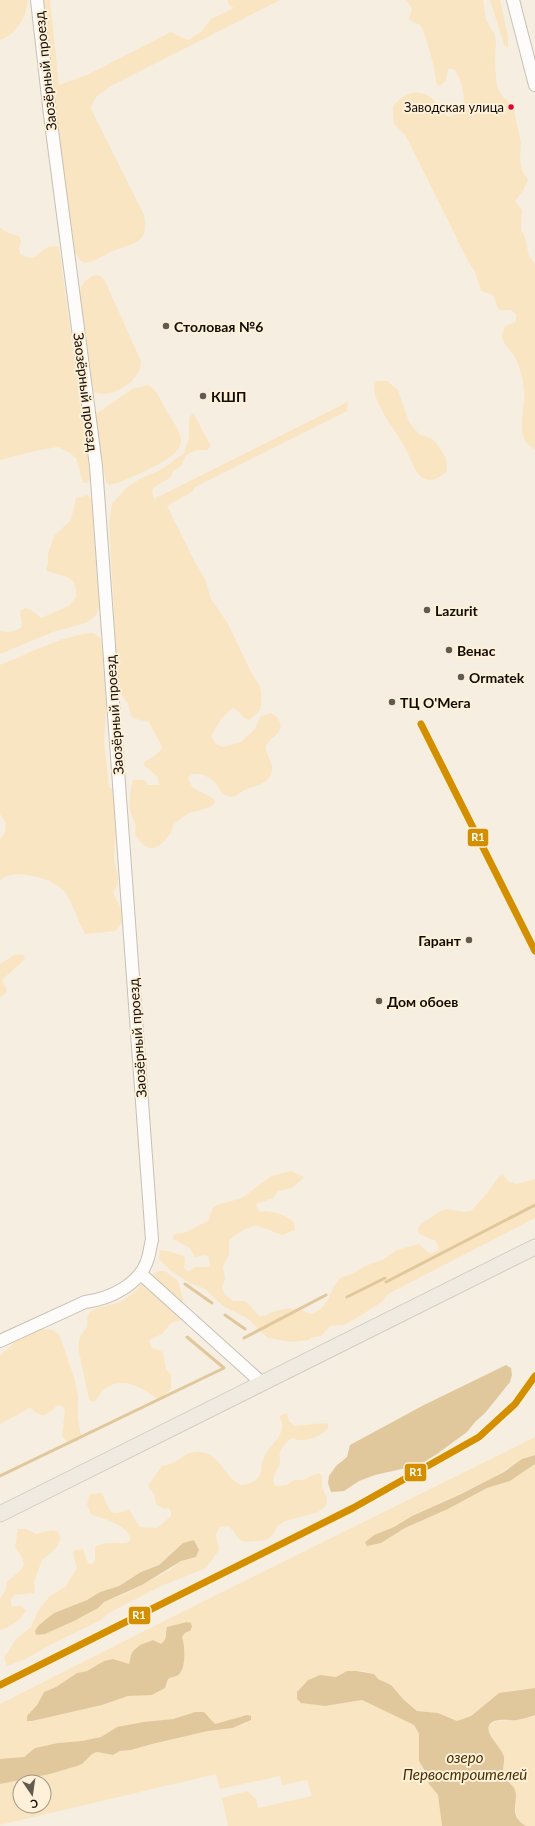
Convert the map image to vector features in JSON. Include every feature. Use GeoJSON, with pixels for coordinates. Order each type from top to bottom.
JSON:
{"type":"FeatureCollection","features":[{"type":"Feature","properties":{"kind":"main road"},"geometry":{"type":"LineString","coordinates":[[0,1514],[535,1247]]}},
{"type":"Feature","properties":{"kind":"street","name":"Заозёрный проезд"},"geometry":{"type":"LineString","coordinates":[[37,0],[50,115],[96,473],[152,1240],[148,1259],[141,1274]]}},
{"type":"Feature","properties":{"kind":"street"},"geometry":{"type":"LineString","coordinates":[[513,0],[535,85]]}},
{"type":"Feature","properties":{"kind":"street"},"geometry":{"type":"LineString","coordinates":[[0,1341],[86,1302],[100,1300],[113,1295],[141,1274],[262,1383]]}},
{"type":"Feature","properties":{"kind":"shaded area"},"geometry":{"type":"Polygon","coordinates":[[[0,0],[28,0],[23,19],[16,30],[6,38],[0,40],[0,0]]]}},
{"type":"Feature","properties":{"kind":"shaded area"},"geometry":{"type":"Polygon","coordinates":[[[44,0],[50,0],[59,85],[89,74],[171,32],[189,40],[202,31],[211,19],[234,8],[229,5],[227,0],[280,0],[111,86],[97,96],[91,109],[144,215],[145,225],[142,238],[138,241],[85,263],[80,260],[75,253],[54,96],[44,0]]]}},
{"type":"Feature","properties":{"kind":"shaded area"},"geometry":{"type":"Polygon","coordinates":[[[406,0],[483,0],[486,20],[494,33],[496,41],[495,64],[497,87],[503,97],[513,105],[521,143],[520,159],[522,170],[528,180],[523,191],[515,201],[522,210],[521,230],[525,237],[529,256],[535,264],[535,449],[528,445],[522,431],[524,385],[520,370],[516,359],[502,338],[505,326],[516,322],[516,314],[511,310],[499,310],[494,296],[481,291],[475,272],[468,261],[406,136],[394,124],[393,107],[402,98],[412,93],[424,94],[430,97],[448,117],[461,112],[464,102],[463,90],[454,69],[448,69],[446,80],[441,85],[438,85],[436,82],[433,63],[423,29],[420,25],[409,20],[412,8],[406,0]]]}},
{"type":"Feature","properties":{"kind":"shaded area"},"geometry":{"type":"Polygon","coordinates":[[[490,0],[500,0],[508,36],[508,48],[504,45],[490,0]]]}},
{"type":"Feature","properties":{"kind":"shaded area"},"geometry":{"type":"Polygon","coordinates":[[[0,227],[6,232],[19,236],[21,242],[19,248],[20,254],[27,257],[32,258],[43,250],[52,246],[59,247],[89,468],[90,478],[88,483],[83,482],[76,458],[58,447],[34,451],[0,460],[0,227]]]}},
{"type":"Feature","properties":{"kind":"shaded area"},"geometry":{"type":"Polygon","coordinates":[[[95,275],[101,276],[105,281],[141,361],[137,375],[125,387],[117,391],[101,394],[94,392],[92,388],[79,294],[84,282],[95,275]]]}},
{"type":"Feature","properties":{"kind":"shaded area"},"geometry":{"type":"Polygon","coordinates":[[[376,381],[387,381],[398,390],[409,422],[419,434],[432,439],[446,458],[447,470],[445,473],[435,479],[429,480],[419,475],[412,464],[405,447],[379,405],[375,396],[374,388],[376,381]]]}},
{"type":"Feature","properties":{"kind":"shaded area"},"geometry":{"type":"Polygon","coordinates":[[[148,385],[157,393],[177,429],[181,440],[179,447],[174,454],[156,466],[118,483],[109,485],[106,482],[95,420],[96,414],[132,389],[148,385]]]}},
{"type":"Feature","properties":{"kind":"shaded area"},"geometry":{"type":"Polygon","coordinates":[[[348,402],[347,411],[195,487],[192,492],[167,506],[206,581],[211,599],[227,622],[254,678],[259,684],[261,692],[260,710],[250,720],[245,718],[233,708],[220,722],[212,738],[216,744],[223,747],[241,742],[255,729],[260,717],[271,713],[277,717],[281,727],[278,733],[268,742],[266,746],[272,770],[269,779],[266,782],[244,790],[235,796],[231,796],[222,793],[215,782],[209,778],[198,774],[191,775],[188,778],[192,787],[214,799],[215,803],[208,808],[192,812],[184,816],[173,825],[167,838],[158,846],[149,848],[144,846],[135,834],[135,823],[130,810],[131,790],[133,780],[144,780],[148,785],[159,785],[158,777],[145,766],[144,762],[153,757],[162,749],[149,722],[135,719],[131,716],[128,704],[121,694],[117,668],[109,522],[112,504],[125,489],[138,480],[162,469],[184,453],[189,438],[189,418],[193,413],[211,446],[207,450],[197,450],[186,455],[181,466],[173,471],[171,477],[153,488],[152,493],[155,501],[156,498],[348,402]]]}},
{"type":"Feature","properties":{"kind":"shaded area"},"geometry":{"type":"Polygon","coordinates":[[[88,495],[92,500],[101,604],[96,615],[86,623],[53,632],[0,654],[0,631],[11,632],[22,627],[20,611],[25,608],[31,610],[41,618],[69,606],[76,597],[76,589],[71,580],[67,577],[46,570],[48,564],[48,554],[54,536],[71,520],[76,498],[88,495]]]}},
{"type":"Feature","properties":{"kind":"shaded area"},"geometry":{"type":"Polygon","coordinates":[[[93,633],[100,638],[103,653],[107,697],[104,741],[109,787],[114,791],[116,821],[114,860],[118,883],[113,893],[123,912],[123,920],[115,931],[85,934],[68,897],[60,887],[43,879],[23,874],[6,877],[0,881],[0,839],[5,832],[6,823],[0,814],[0,665],[58,641],[82,634],[93,633]]]}},
{"type":"Feature","properties":{"kind":"shaded area"},"geometry":{"type":"Polygon","coordinates":[[[22,954],[25,957],[24,960],[2,980],[7,990],[5,994],[0,997],[0,964],[14,955],[22,954]]]}},
{"type":"Feature","properties":{"kind":"shaded area"},"geometry":{"type":"Polygon","coordinates":[[[291,1171],[304,1177],[292,1188],[278,1191],[273,1198],[256,1204],[259,1212],[273,1212],[290,1219],[294,1222],[295,1230],[282,1235],[256,1225],[243,1230],[229,1240],[229,1254],[223,1267],[225,1279],[222,1287],[225,1295],[233,1301],[244,1301],[248,1303],[259,1316],[265,1316],[278,1310],[288,1309],[297,1309],[310,1314],[317,1312],[325,1304],[340,1278],[382,1260],[397,1250],[419,1244],[430,1254],[439,1250],[436,1241],[419,1234],[418,1229],[420,1225],[439,1212],[447,1209],[464,1212],[471,1211],[489,1191],[499,1176],[503,1175],[509,1182],[517,1184],[535,1179],[535,1218],[388,1294],[383,1301],[360,1316],[344,1325],[330,1326],[321,1336],[312,1337],[309,1340],[292,1342],[268,1338],[247,1318],[223,1306],[205,1289],[190,1283],[170,1270],[159,1259],[160,1250],[184,1256],[184,1268],[187,1271],[190,1271],[196,1267],[210,1266],[209,1257],[205,1255],[195,1257],[190,1248],[173,1239],[174,1234],[184,1233],[208,1221],[213,1208],[217,1205],[242,1198],[271,1176],[291,1171]]]}},
{"type":"Feature","properties":{"kind":"shaded area"},"geometry":{"type":"Polygon","coordinates":[[[159,1271],[165,1271],[178,1281],[186,1312],[184,1319],[171,1323],[162,1334],[149,1340],[152,1348],[163,1352],[166,1369],[171,1374],[171,1389],[161,1398],[157,1399],[146,1391],[133,1385],[119,1383],[104,1389],[94,1402],[89,1400],[78,1347],[80,1337],[87,1327],[90,1312],[94,1309],[121,1302],[130,1296],[149,1277],[159,1271]]]}},
{"type":"Feature","properties":{"kind":"shaded area"},"geometry":{"type":"Polygon","coordinates":[[[41,1329],[53,1330],[59,1334],[74,1377],[78,1397],[78,1419],[81,1435],[78,1442],[67,1441],[62,1436],[65,1411],[63,1406],[58,1405],[45,1415],[39,1414],[30,1408],[0,1424],[0,1356],[17,1340],[41,1329]]]}},
{"type":"Feature","properties":{"kind":"shaded area"},"geometry":{"type":"Polygon","coordinates":[[[287,1413],[289,1421],[295,1426],[324,1423],[328,1424],[328,1428],[325,1431],[312,1439],[297,1440],[292,1438],[287,1442],[280,1452],[280,1462],[274,1476],[275,1486],[287,1485],[294,1480],[302,1480],[319,1473],[322,1476],[322,1487],[327,1498],[326,1506],[318,1512],[283,1522],[276,1528],[273,1535],[266,1540],[241,1541],[229,1526],[220,1527],[216,1534],[219,1550],[206,1568],[159,1587],[109,1613],[101,1620],[52,1644],[24,1660],[7,1666],[4,1658],[16,1639],[31,1627],[38,1611],[50,1596],[65,1587],[77,1568],[73,1555],[74,1550],[83,1549],[88,1563],[92,1564],[95,1561],[95,1547],[107,1543],[125,1543],[129,1542],[131,1539],[124,1529],[108,1520],[91,1514],[87,1505],[89,1496],[92,1494],[101,1493],[113,1513],[119,1513],[129,1509],[140,1527],[157,1528],[171,1516],[171,1512],[168,1508],[164,1509],[156,1504],[154,1494],[148,1486],[162,1466],[172,1463],[186,1454],[203,1452],[216,1459],[235,1481],[241,1485],[248,1484],[260,1476],[262,1462],[280,1434],[282,1423],[279,1416],[287,1413]],[[194,1540],[183,1543],[159,1565],[141,1572],[119,1586],[100,1592],[87,1600],[54,1613],[37,1627],[48,1632],[52,1631],[98,1608],[104,1602],[127,1593],[168,1571],[181,1561],[196,1557],[199,1550],[194,1540]]]}},
{"type":"Feature","properties":{"kind":"shaded area"},"geometry":{"type":"Polygon","coordinates":[[[535,1437],[535,1455],[526,1457],[489,1480],[412,1516],[394,1527],[368,1539],[381,1543],[405,1528],[448,1509],[487,1488],[510,1481],[535,1464],[535,1688],[499,1693],[471,1716],[457,1721],[438,1713],[417,1711],[404,1700],[391,1685],[378,1679],[374,1674],[363,1671],[350,1671],[336,1677],[316,1676],[308,1680],[299,1689],[296,1695],[299,1702],[325,1706],[362,1700],[414,1725],[419,1734],[419,1761],[425,1771],[429,1784],[438,1795],[442,1826],[228,1826],[222,1798],[247,1791],[256,1799],[258,1808],[312,1796],[307,1780],[282,1785],[280,1776],[220,1789],[216,1774],[52,1813],[52,1774],[50,1774],[82,1764],[92,1754],[97,1752],[114,1755],[120,1751],[131,1750],[208,1731],[233,1728],[247,1723],[241,1716],[215,1724],[204,1712],[191,1713],[173,1719],[135,1723],[113,1729],[101,1737],[35,1748],[24,1757],[0,1759],[0,1704],[535,1437]],[[192,1627],[166,1632],[165,1641],[161,1644],[153,1640],[140,1645],[133,1651],[129,1664],[113,1659],[104,1661],[87,1671],[77,1673],[56,1687],[44,1692],[37,1705],[27,1716],[32,1721],[102,1705],[128,1696],[156,1693],[165,1688],[168,1679],[177,1676],[180,1673],[184,1663],[184,1646],[182,1637],[185,1633],[190,1631],[192,1627]]]}},
{"type":"Feature","properties":{"kind":"shaded area"},"geometry":{"type":"Polygon","coordinates":[[[18,1529],[26,1529],[36,1534],[53,1530],[58,1532],[61,1538],[56,1548],[42,1560],[34,1582],[34,1593],[15,1595],[11,1599],[11,1606],[22,1606],[26,1611],[21,1618],[0,1630],[0,1599],[6,1589],[7,1582],[21,1570],[24,1564],[15,1547],[18,1529]]]}},
{"type":"Feature","properties":{"kind":"shaded area"},"geometry":{"type":"Polygon","coordinates":[[[535,1715],[535,1826],[526,1826],[521,1822],[516,1813],[513,1787],[504,1774],[503,1756],[488,1729],[492,1723],[495,1722],[502,1720],[516,1720],[535,1715]]]}},
{"type":"Feature","properties":{"kind":"shaded area"},"geometry":{"type":"Polygon","coordinates":[[[12,1782],[12,1814],[47,1814],[0,1825],[0,1784],[12,1782]]]}},
{"type":"Feature","properties":{"kind":"water"},"geometry":{"type":"Polygon","coordinates":[[[506,1365],[511,1368],[512,1375],[510,1382],[485,1413],[467,1432],[437,1454],[419,1465],[375,1475],[359,1481],[344,1491],[331,1492],[328,1483],[329,1476],[336,1466],[347,1457],[350,1445],[422,1406],[506,1365]]]}},
{"type":"Feature","properties":{"kind":"water"},"geometry":{"type":"Polygon","coordinates":[[[535,1455],[535,1464],[510,1481],[487,1488],[448,1509],[405,1528],[381,1543],[367,1546],[365,1542],[374,1535],[394,1527],[412,1516],[461,1494],[504,1472],[522,1459],[535,1455]]]}},
{"type":"Feature","properties":{"kind":"water"},"geometry":{"type":"Polygon","coordinates":[[[194,1540],[199,1550],[196,1557],[181,1561],[142,1585],[104,1602],[98,1608],[76,1620],[45,1634],[36,1635],[35,1631],[39,1625],[54,1613],[87,1600],[100,1592],[119,1586],[141,1572],[159,1565],[183,1543],[194,1540]]]}},
{"type":"Feature","properties":{"kind":"water"},"geometry":{"type":"Polygon","coordinates":[[[187,1622],[191,1623],[192,1627],[190,1631],[185,1633],[182,1637],[184,1646],[184,1663],[182,1669],[177,1676],[168,1679],[165,1688],[152,1695],[128,1696],[102,1705],[27,1721],[27,1716],[37,1705],[44,1692],[56,1687],[77,1673],[87,1671],[104,1661],[113,1659],[129,1664],[133,1651],[140,1645],[153,1640],[161,1644],[165,1638],[167,1627],[187,1622]]]}},
{"type":"Feature","properties":{"kind":"water","name":"озеро Первостроителей"},"geometry":{"type":"Polygon","coordinates":[[[347,1671],[374,1674],[378,1679],[391,1685],[404,1700],[417,1711],[438,1713],[457,1721],[471,1716],[499,1693],[535,1688],[535,1715],[524,1719],[496,1721],[490,1724],[489,1728],[491,1736],[503,1753],[503,1770],[505,1778],[515,1790],[515,1813],[520,1822],[526,1826],[442,1826],[438,1795],[429,1784],[425,1771],[419,1761],[419,1734],[414,1725],[362,1700],[325,1706],[301,1703],[297,1699],[297,1692],[308,1680],[320,1675],[336,1677],[347,1671]]]}},
{"type":"Feature","properties":{"kind":"water"},"geometry":{"type":"Polygon","coordinates":[[[195,1712],[204,1712],[215,1724],[247,1715],[251,1716],[251,1720],[233,1728],[208,1731],[131,1750],[120,1751],[113,1755],[97,1752],[92,1754],[82,1764],[77,1766],[50,1774],[12,1774],[12,1782],[0,1784],[0,1759],[24,1757],[35,1748],[101,1737],[117,1727],[143,1722],[173,1719],[195,1712]]]}},
{"type":"Feature","properties":{"kind":"waterway"},"geometry":{"type":"LineString","coordinates":[[386,1282],[535,1205]]}},
{"type":"Feature","properties":{"kind":"waterway"},"geometry":{"type":"LineString","coordinates":[[347,1297],[385,1278]]}},
{"type":"Feature","properties":{"kind":"waterway"},"geometry":{"type":"LineString","coordinates":[[185,1284],[212,1303]]}},
{"type":"Feature","properties":{"kind":"waterway"},"geometry":{"type":"LineString","coordinates":[[244,1338],[326,1295]]}},
{"type":"Feature","properties":{"kind":"waterway"},"geometry":{"type":"LineString","coordinates":[[225,1315],[245,1329]]}},
{"type":"Feature","properties":{"kind":"waterway"},"geometry":{"type":"LineString","coordinates":[[0,1476],[224,1368],[187,1337]]}},
{"type":"Feature","properties":{"kind":"railway"},"geometry":{"type":"LineString","coordinates":[[421,724],[535,951]]}},
{"type":"Feature","properties":{"kind":"railway"},"geometry":{"type":"LineString","coordinates":[[0,1685],[353,1508],[479,1437],[515,1404],[535,1376]]}},
{"type":"Feature","properties":{"kind":"transit line","name":"R1"},"geometry":{"type":"LineString","coordinates":[[421,724],[535,951]]}},
{"type":"Feature","properties":{"kind":"transit line","name":"R1"},"geometry":{"type":"LineString","coordinates":[[0,1685],[353,1508],[479,1437],[515,1404],[535,1376]]}},
{"type":"Feature","properties":{"kind":"place","name":"Заводская улица"},"geometry":{"type":"Point","coordinates":[511,107]}},
{"type":"Feature","properties":{"kind":"place","name":"Столовая №6"},"geometry":{"type":"Point","coordinates":[166,326]}},
{"type":"Feature","properties":{"kind":"place","name":"КШП"},"geometry":{"type":"Point","coordinates":[203,396]}},
{"type":"Feature","properties":{"kind":"place","name":"Lazurit"},"geometry":{"type":"Point","coordinates":[427,610]}},
{"type":"Feature","properties":{"kind":"place","name":"Венас"},"geometry":{"type":"Point","coordinates":[449,650]}},
{"type":"Feature","properties":{"kind":"place","name":"Ormatek"},"geometry":{"type":"Point","coordinates":[461,677]}},
{"type":"Feature","properties":{"kind":"place","name":"ТЦ О'Мега"},"geometry":{"type":"Point","coordinates":[392,702]}},
{"type":"Feature","properties":{"kind":"place","name":"Гарант"},"geometry":{"type":"Point","coordinates":[469,940]}},
{"type":"Feature","properties":{"kind":"place","name":"Дом обоев"},"geometry":{"type":"Point","coordinates":[379,1001]}}]}
